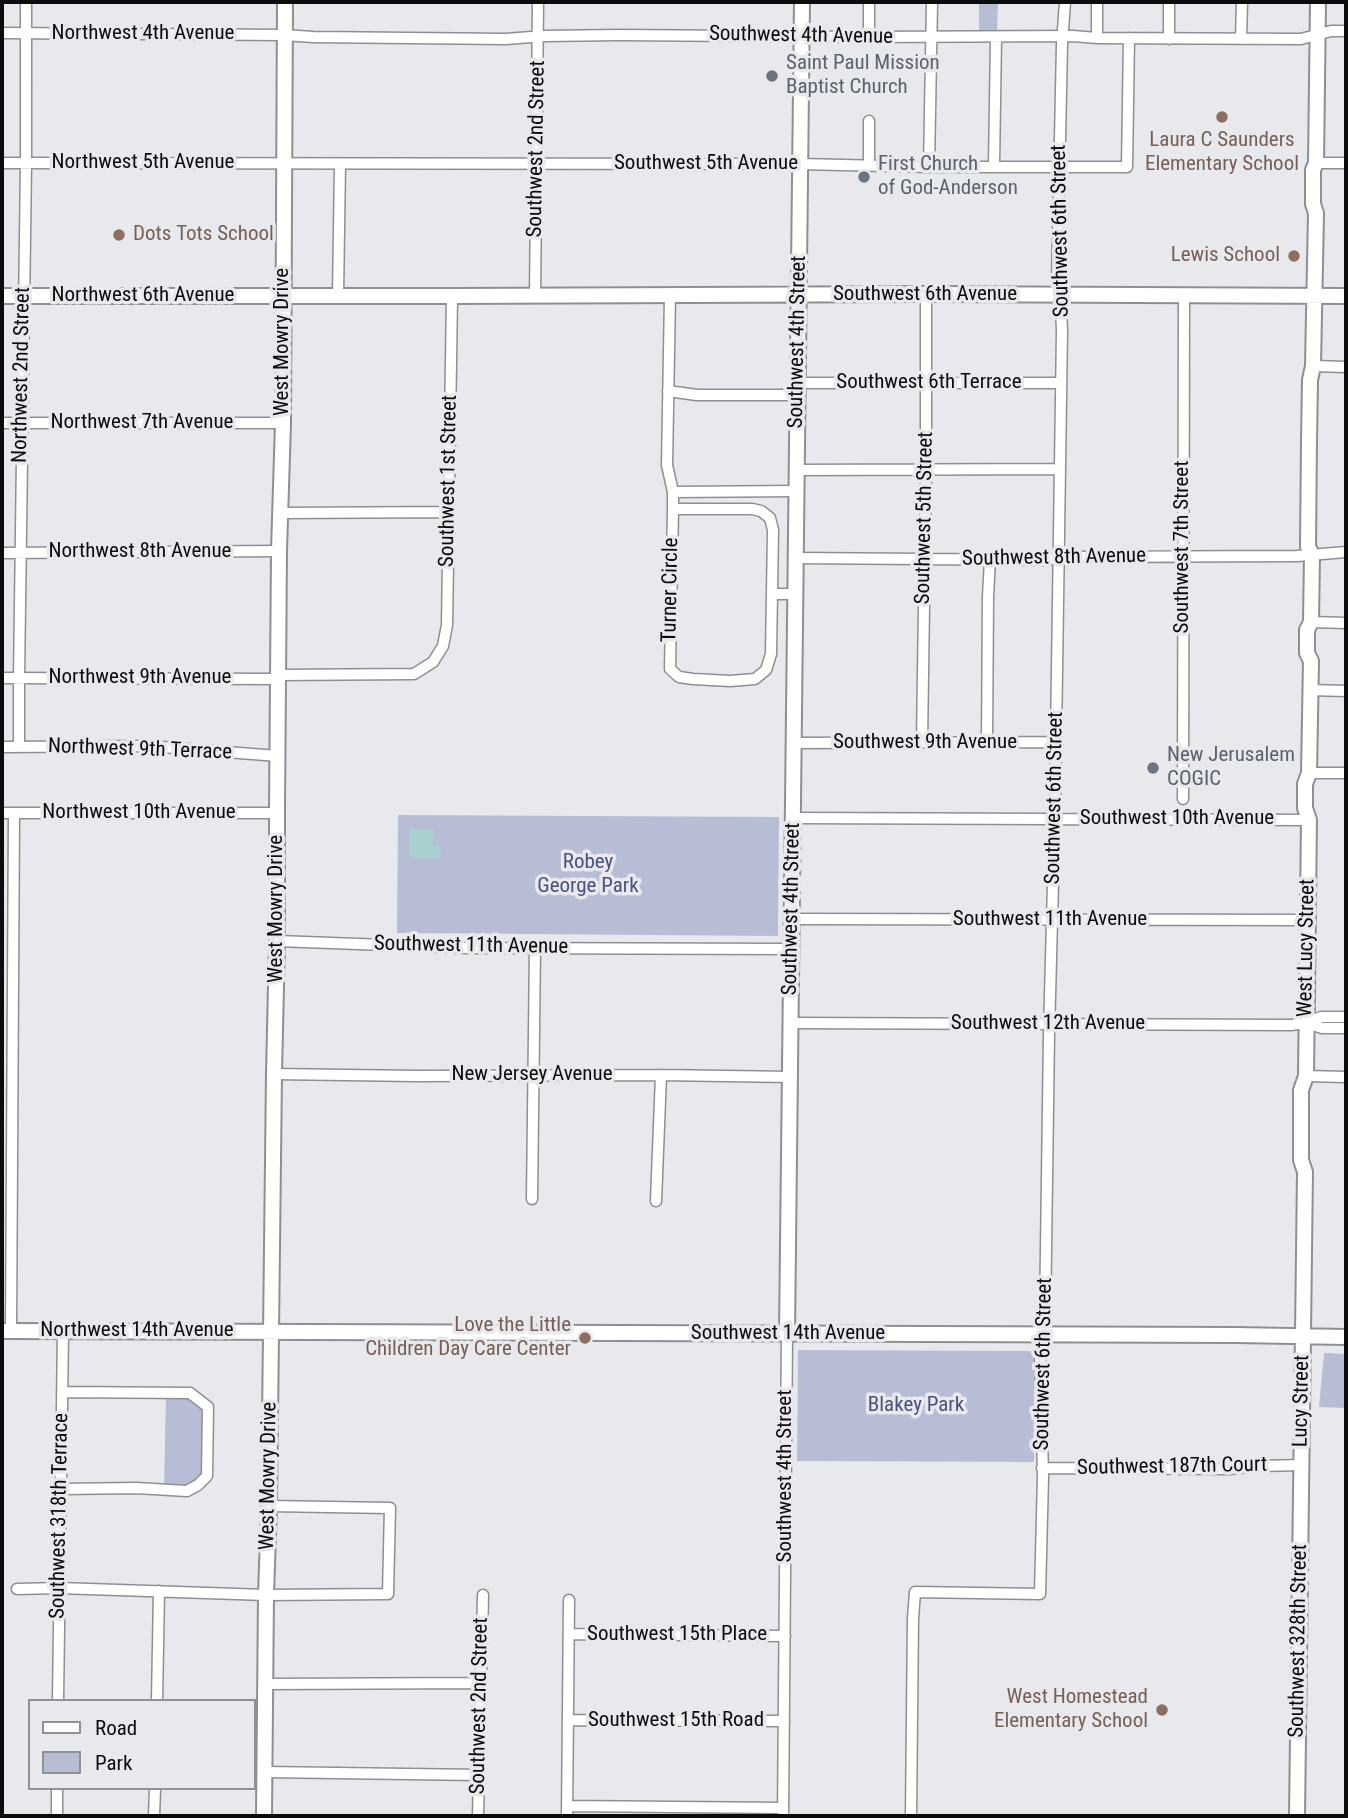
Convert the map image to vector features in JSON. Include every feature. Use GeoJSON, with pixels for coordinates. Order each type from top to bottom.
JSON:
{"type":"FeatureCollection","features":[{"type":"Feature","properties":{"kind":"street","name":"Northwest 2nd Street"},"geometry":{"type":"LineString","coordinates":[[19,747],[26,2]]}},
{"type":"Feature","properties":{"kind":"street","name":"West Mowry Drive"},"geometry":{"type":"LineString","coordinates":[[264,1816],[278,941],[285,2]]}},
{"type":"Feature","properties":{"kind":"street","name":"Southwest 2nd Street"},"geometry":{"type":"LineString","coordinates":[[535,296],[538,2]]}},
{"type":"Feature","properties":{"kind":"street","name":"Southwest 4th Street"},"geometry":{"type":"LineString","coordinates":[[783,1812],[802,2]]}},
{"type":"Feature","properties":{"kind":"street"},"geometry":{"type":"LineString","coordinates":[[869,2],[869,37]]}},
{"type":"Feature","properties":{"kind":"street"},"geometry":{"type":"LineString","coordinates":[[929,167],[932,2]]}},
{"type":"Feature","properties":{"kind":"street","name":"Southwest 6th Street"},"geometry":{"type":"LineString","coordinates":[[911,1815],[915,1592],[1040,1594],[1040,1349],[1045,1321],[1056,743],[1062,330],[1057,281],[1065,2]]}},
{"type":"Feature","properties":{"kind":"street"},"geometry":{"type":"LineString","coordinates":[[1097,2],[1097,38]]}},
{"type":"Feature","properties":{"kind":"street"},"geometry":{"type":"LineString","coordinates":[[1169,2],[1170,39]]}},
{"type":"Feature","properties":{"kind":"street"},"geometry":{"type":"LineString","coordinates":[[1241,38],[1242,2]]}},
{"type":"Feature","properties":{"kind":"street"},"geometry":{"type":"LineString","coordinates":[[1318,2],[1318,34],[1346,30]]}},
{"type":"Feature","properties":{"kind":"street","name":"Northwest 4th Avenue"},"geometry":{"type":"LineString","coordinates":[[2,33],[284,35]]}},
{"type":"Feature","properties":{"kind":"street","name":"Southwest 4th Avenue"},"geometry":{"type":"LineString","coordinates":[[284,35],[492,39],[619,34],[1301,39],[1318,34]]}},
{"type":"Feature","properties":{"kind":"street","name":"West Lucy Street"},"geometry":{"type":"LineString","coordinates":[[1303,1336],[1305,1172],[1301,1160],[1301,1090],[1306,1076],[1309,820],[1305,808],[1305,784],[1309,773],[1311,661],[1307,653],[1307,630],[1311,622],[1312,554],[1308,547],[1309,441],[1310,380],[1313,366],[1316,213],[1313,204],[1313,170],[1316,163],[1318,34]]}},
{"type":"Feature","properties":{"kind":"street"},"geometry":{"type":"LineString","coordinates":[[994,166],[996,37]]}},
{"type":"Feature","properties":{"kind":"street","name":"Southwest 5th Avenue"},"geometry":{"type":"LineString","coordinates":[[284,164],[1127,167],[1129,38]]}},
{"type":"Feature","properties":{"kind":"street"},"geometry":{"type":"LineString","coordinates":[[869,121],[869,165]]}},
{"type":"Feature","properties":{"kind":"street","name":"Northwest 5th Avenue"},"geometry":{"type":"LineString","coordinates":[[2,163],[284,164]]}},
{"type":"Feature","properties":{"kind":"street"},"geometry":{"type":"LineString","coordinates":[[1316,163],[1346,163]]}},
{"type":"Feature","properties":{"kind":"street"},"geometry":{"type":"LineString","coordinates":[[338,296],[340,164]]}},
{"type":"Feature","properties":{"kind":"street","name":"Southwest 5th Street"},"geometry":{"type":"LineString","coordinates":[[922,742],[926,294]]}},
{"type":"Feature","properties":{"kind":"street"},"geometry":{"type":"LineString","coordinates":[[670,295],[667,465],[673,492],[673,509]]}},
{"type":"Feature","properties":{"kind":"street","name":"Northwest 6th Avenue"},"geometry":{"type":"LineString","coordinates":[[2,296],[283,296]]}},
{"type":"Feature","properties":{"kind":"street","name":"Southwest 6th Avenue"},"geometry":{"type":"LineString","coordinates":[[283,296],[1314,296]]}},
{"type":"Feature","properties":{"kind":"street","name":"Southwest 1st Street"},"geometry":{"type":"LineString","coordinates":[[279,677],[414,674],[433,662],[443,646],[447,625],[452,296]]}},
{"type":"Feature","properties":{"kind":"street","name":"Southwest 7th Street"},"geometry":{"type":"LineString","coordinates":[[1183,799],[1184,296]]}},
{"type":"Feature","properties":{"kind":"street"},"geometry":{"type":"LineString","coordinates":[[1314,296],[1346,296]]}},
{"type":"Feature","properties":{"kind":"street"},"geometry":{"type":"LineString","coordinates":[[1313,366],[1346,367]]}},
{"type":"Feature","properties":{"kind":"street","name":"Southwest 6th Terrace"},"geometry":{"type":"LineString","coordinates":[[668,391],[698,396],[927,382],[1061,383]]}},
{"type":"Feature","properties":{"kind":"street","name":"Northwest 7th Avenue"},"geometry":{"type":"LineString","coordinates":[[2,424],[283,423]]}},
{"type":"Feature","properties":{"kind":"street"},"geometry":{"type":"LineString","coordinates":[[796,470],[1060,469]]}},
{"type":"Feature","properties":{"kind":"street"},"geometry":{"type":"LineString","coordinates":[[673,492],[796,491]]}},
{"type":"Feature","properties":{"kind":"street","name":"Turner Circle"},"geometry":{"type":"LineString","coordinates":[[673,509],[752,509],[761,511],[770,518],[774,530],[772,594],[771,654],[766,670],[755,679],[730,681],[679,677],[670,669],[669,663],[673,509]]}},
{"type":"Feature","properties":{"kind":"street"},"geometry":{"type":"LineString","coordinates":[[281,513],[449,512]]}},
{"type":"Feature","properties":{"kind":"street","name":"Northwest 8th Avenue"},"geometry":{"type":"LineString","coordinates":[[2,552],[279,551]]}},
{"type":"Feature","properties":{"kind":"street"},"geometry":{"type":"LineString","coordinates":[[1312,554],[1346,552]]}},
{"type":"Feature","properties":{"kind":"street","name":"Southwest 8th Avenue"},"geometry":{"type":"LineString","coordinates":[[795,558],[1049,561],[1058,556],[1312,554]]}},
{"type":"Feature","properties":{"kind":"street"},"geometry":{"type":"LineString","coordinates":[[987,742],[990,560]]}},
{"type":"Feature","properties":{"kind":"street"},"geometry":{"type":"LineString","coordinates":[[772,594],[795,594]]}},
{"type":"Feature","properties":{"kind":"street"},"geometry":{"type":"LineString","coordinates":[[1311,622],[1346,622]]}},
{"type":"Feature","properties":{"kind":"street","name":"Northwest 9th Avenue"},"geometry":{"type":"LineString","coordinates":[[2,678],[279,677]]}},
{"type":"Feature","properties":{"kind":"street"},"geometry":{"type":"LineString","coordinates":[[1310,690],[1346,691]]}},
{"type":"Feature","properties":{"kind":"street","name":"Southwest 9th Avenue"},"geometry":{"type":"LineString","coordinates":[[793,743],[1056,743]]}},
{"type":"Feature","properties":{"kind":"street","name":"Northwest 9th Terrace"},"geometry":{"type":"LineString","coordinates":[[2,747],[149,746],[278,756]]}},
{"type":"Feature","properties":{"kind":"street"},"geometry":{"type":"LineString","coordinates":[[1309,773],[1346,773]]}},
{"type":"Feature","properties":{"kind":"street","name":"Northwest 10th Avenue"},"geometry":{"type":"LineString","coordinates":[[2,813],[277,813]]}},
{"type":"Feature","properties":{"kind":"street"},"geometry":{"type":"LineString","coordinates":[[6,1331],[14,813]]}},
{"type":"Feature","properties":{"kind":"street","name":"Southwest 10th Avenue"},"geometry":{"type":"LineString","coordinates":[[793,818],[1309,820]]}},
{"type":"Feature","properties":{"kind":"street","name":"Southwest 11th Avenue"},"geometry":{"type":"LineString","coordinates":[[792,919],[1308,920]]}},
{"type":"Feature","properties":{"kind":"street","name":"Southwest 11th Avenue"},"geometry":{"type":"LineString","coordinates":[[278,941],[467,948],[791,949]]}},
{"type":"Feature","properties":{"kind":"street"},"geometry":{"type":"LineString","coordinates":[[532,1199],[535,948]]}},
{"type":"Feature","properties":{"kind":"street"},"geometry":{"type":"LineString","coordinates":[[1306,1023],[1321,1017],[1346,1017]]}},
{"type":"Feature","properties":{"kind":"street","name":"Southwest 12th Avenue"},"geometry":{"type":"LineString","coordinates":[[790,1023],[1306,1023]]}},
{"type":"Feature","properties":{"kind":"street"},"geometry":{"type":"LineString","coordinates":[[1306,1023],[1322,1028],[1346,1028]]}},
{"type":"Feature","properties":{"kind":"street","name":"New Jersey Avenue"},"geometry":{"type":"LineString","coordinates":[[274,1074],[790,1077]]}},
{"type":"Feature","properties":{"kind":"street"},"geometry":{"type":"LineString","coordinates":[[656,1201],[661,1075]]}},
{"type":"Feature","properties":{"kind":"street"},"geometry":{"type":"LineString","coordinates":[[1306,1076],[1346,1077]]}},
{"type":"Feature","properties":{"kind":"street","name":"Northwest 14th Avenue"},"geometry":{"type":"LineString","coordinates":[[6,1331],[272,1332]]}},
{"type":"Feature","properties":{"kind":"street","name":"Southwest 318th Terrace"},"geometry":{"type":"LineString","coordinates":[[58,1699],[63,1332]]}},
{"type":"Feature","properties":{"kind":"street","name":"Southwest 14th Avenue"},"geometry":{"type":"LineString","coordinates":[[272,1332],[1346,1337]]}},
{"type":"Feature","properties":{"kind":"street","name":"Lucy Street"},"geometry":{"type":"LineString","coordinates":[[1302,1465],[1303,1336]]}},
{"type":"Feature","properties":{"kind":"street"},"geometry":{"type":"LineString","coordinates":[[61,1489],[136,1488],[187,1491],[208,1476],[208,1407],[190,1393],[62,1392]]}},
{"type":"Feature","properties":{"kind":"street","name":"Southwest 187th Court"},"geometry":{"type":"LineString","coordinates":[[1042,1468],[1229,1469],[1260,1465],[1302,1465]]}},
{"type":"Feature","properties":{"kind":"street","name":"Southwest 328th Street"},"geometry":{"type":"LineString","coordinates":[[1297,1816],[1302,1465]]}},
{"type":"Feature","properties":{"kind":"street"},"geometry":{"type":"LineString","coordinates":[[17,1589],[266,1595],[388,1594],[390,1508],[270,1506]]}},
{"type":"Feature","properties":{"kind":"street"},"geometry":{"type":"LineString","coordinates":[[157,1699],[159,1591]]}},
{"type":"Feature","properties":{"kind":"street","name":"Southwest 2nd Street"},"geometry":{"type":"LineString","coordinates":[[478,1816],[483,1595]]}},
{"type":"Feature","properties":{"kind":"street"},"geometry":{"type":"LineString","coordinates":[[569,1600],[567,1811],[783,1812]]}},
{"type":"Feature","properties":{"kind":"street","name":"Southwest 15th Place"},"geometry":{"type":"LineString","coordinates":[[569,1634],[785,1636]]}},
{"type":"Feature","properties":{"kind":"street"},"geometry":{"type":"LineString","coordinates":[[266,1684],[481,1683]]}},
{"type":"Feature","properties":{"kind":"street","name":"Southwest 15th Road"},"geometry":{"type":"LineString","coordinates":[[568,1720],[784,1721]]}},
{"type":"Feature","properties":{"kind":"street"},"geometry":{"type":"LineString","coordinates":[[265,1772],[479,1775]]}},
{"type":"Feature","properties":{"kind":"street"},"geometry":{"type":"LineString","coordinates":[[57,1790],[57,1816]]}},
{"type":"Feature","properties":{"kind":"street"},"geometry":{"type":"LineString","coordinates":[[154,1816],[155,1790]]}},
{"type":"Feature","properties":{"kind":"green space"},"geometry":{"type":"Polygon","coordinates":[[[979,2],[998,2],[997,32],[979,32],[979,2]]]}},
{"type":"Feature","properties":{"kind":"green space","name":"Robey George Park"},"geometry":{"type":"Polygon","coordinates":[[[398,815],[779,817],[778,936],[397,933],[398,815]]]}},
{"type":"Feature","properties":{"kind":"green space","name":"Blakey Park"},"geometry":{"type":"Polygon","coordinates":[[[798,1350],[1035,1351],[1034,1462],[797,1461],[798,1350]]]}},
{"type":"Feature","properties":{"kind":"green space"},"geometry":{"type":"Polygon","coordinates":[[[1324,1353],[1346,1354],[1346,1408],[1319,1407],[1324,1353]]]}},
{"type":"Feature","properties":{"kind":"green space"},"geometry":{"type":"Polygon","coordinates":[[[166,1394],[189,1395],[207,1408],[206,1476],[187,1490],[164,1489],[166,1394]]]}},
{"type":"Feature","properties":{"kind":"shaded area"},"geometry":{"type":"Polygon","coordinates":[[[410,829],[433,829],[433,846],[441,846],[440,858],[410,858],[410,829]]]}},
{"type":"Feature","properties":{"kind":"place","name":"Saint Paul Mission Baptist Church"},"geometry":{"type":"Point","coordinates":[772,76]}},
{"type":"Feature","properties":{"kind":"place","name":"Laura C Saunders Elementary School"},"geometry":{"type":"Point","coordinates":[1222,117]}},
{"type":"Feature","properties":{"kind":"place","name":"First Church of God-Anderson"},"geometry":{"type":"Point","coordinates":[864,177]}},
{"type":"Feature","properties":{"kind":"place","name":"Dots Tots School"},"geometry":{"type":"Point","coordinates":[119,235]}},
{"type":"Feature","properties":{"kind":"place","name":"Lewis School"},"geometry":{"type":"Point","coordinates":[1294,256]}},
{"type":"Feature","properties":{"kind":"place","name":"New Jerusalem COGIC"},"geometry":{"type":"Point","coordinates":[1153,768]}},
{"type":"Feature","properties":{"kind":"place","name":"Love the Little Children Day Care Center"},"geometry":{"type":"Point","coordinates":[585,1338]}},
{"type":"Feature","properties":{"kind":"place","name":"West Homestead Elementary School"},"geometry":{"type":"Point","coordinates":[1162,1710]}}]}
